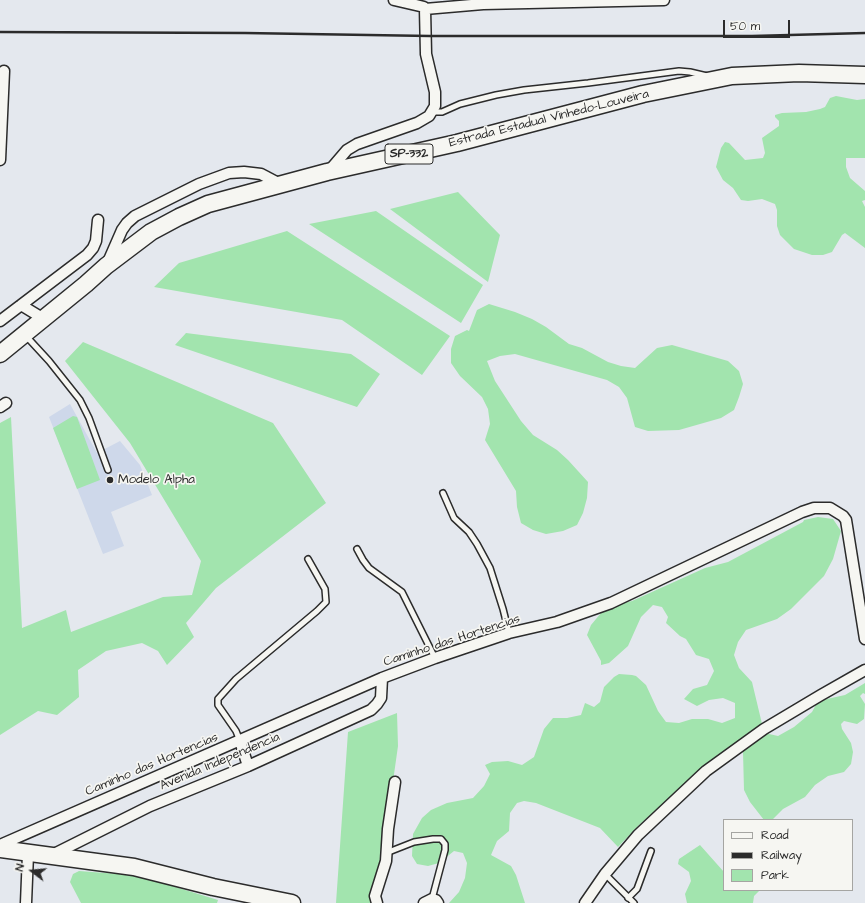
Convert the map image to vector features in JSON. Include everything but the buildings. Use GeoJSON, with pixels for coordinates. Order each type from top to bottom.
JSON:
{"type":"FeatureCollection","features":[{"type":"Feature","properties":{"kind":"main road","name":"Estrada Estadual Vinhedo-Louveira"},"geometry":{"type":"LineString","coordinates":[[0,354],[25,335],[106,266],[151,232],[193,209],[280,184],[457,143],[643,94],[732,76],[799,73],[865,75]]}},
{"type":"Feature","properties":{"kind":"main road"},"geometry":{"type":"LineString","coordinates":[[0,849],[28,854],[134,867],[254,899],[292,903]]}},
{"type":"Feature","properties":{"kind":"street"},"geometry":{"type":"LineString","coordinates":[[394,0],[422,5],[664,0]]}},
{"type":"Feature","properties":{"kind":"street"},"geometry":{"type":"LineString","coordinates":[[327,172],[347,150],[357,144],[417,123],[433,112],[435,106],[435,92],[426,54],[422,5]]}},
{"type":"Feature","properties":{"kind":"street"},"geometry":{"type":"LineString","coordinates":[[0,160],[4,71]]}},
{"type":"Feature","properties":{"kind":"street"},"geometry":{"type":"LineString","coordinates":[[106,266],[122,230],[127,223],[135,216],[198,184],[229,174],[244,172],[261,174],[280,184]]}},
{"type":"Feature","properties":{"kind":"street"},"geometry":{"type":"LineString","coordinates":[[0,322],[87,255],[93,248],[96,241],[98,220]]}},
{"type":"Feature","properties":{"kind":"street"},"geometry":{"type":"LineString","coordinates":[[21,305],[44,319]]}},
{"type":"Feature","properties":{"kind":"street","name":"Caminho das Hortencias"},"geometry":{"type":"LineString","coordinates":[[0,845],[382,678],[434,658],[509,633],[557,622],[611,604],[802,512],[814,508],[830,508],[843,516],[846,520],[865,639]]}},
{"type":"Feature","properties":{"kind":"street"},"geometry":{"type":"LineString","coordinates":[[585,903],[605,874],[638,834],[706,771],[764,729],[865,670]]}},
{"type":"Feature","properties":{"kind":"street","name":"Avenida Independencia"},"geometry":{"type":"LineString","coordinates":[[49,856],[150,806],[248,766],[371,710],[378,704],[382,678]]}},
{"type":"Feature","properties":{"kind":"street"},"geometry":{"type":"LineString","coordinates":[[240,741],[248,766]]}},
{"type":"Feature","properties":{"kind":"street"},"geometry":{"type":"LineString","coordinates":[[377,903],[375,896],[386,861],[388,829],[395,782]]}},
{"type":"Feature","properties":{"kind":"street"},"geometry":{"type":"LineString","coordinates":[[26,903],[28,854]]}},
{"type":"Feature","properties":{"kind":"lane"},"geometry":{"type":"LineString","coordinates":[[433,112],[442,112],[460,104],[496,94],[679,71],[690,72],[718,79]]}},
{"type":"Feature","properties":{"kind":"lane"},"geometry":{"type":"LineString","coordinates":[[25,335],[49,361],[80,400],[89,418],[108,470]]}},
{"type":"Feature","properties":{"kind":"lane"},"geometry":{"type":"LineString","coordinates":[[443,494],[454,518],[469,532],[490,568],[509,633]]}},
{"type":"Feature","properties":{"kind":"lane"},"geometry":{"type":"LineString","coordinates":[[356,549],[369,568],[402,592],[434,658]]}},
{"type":"Feature","properties":{"kind":"lane"},"geometry":{"type":"LineString","coordinates":[[240,741],[236,731],[218,705],[218,699],[236,679],[318,611],[326,602],[325,589],[308,559]]}},
{"type":"Feature","properties":{"kind":"lane"},"geometry":{"type":"LineString","coordinates":[[386,853],[414,842],[441,839],[445,844],[445,850],[431,902]]}},
{"type":"Feature","properties":{"kind":"lane"},"geometry":{"type":"LineString","coordinates":[[628,898],[637,889],[651,850]]}},
{"type":"Feature","properties":{"kind":"lane"},"geometry":{"type":"LineString","coordinates":[[605,874],[634,903]]}},
{"type":"Feature","properties":{"kind":"shaded area","name":"Modelo Alpha"},"geometry":{"type":"Polygon","coordinates":[[[70,404],[97,453],[120,441],[140,465],[152,495],[111,512],[124,546],[103,554],[49,417],[70,404]]]}},
{"type":"Feature","properties":{"kind":"green space"},"geometry":{"type":"Polygon","coordinates":[[[836,96],[857,100],[865,99],[865,158],[846,158],[846,167],[850,178],[865,191],[865,200],[862,201],[865,207],[865,248],[845,233],[842,235],[832,252],[823,255],[812,255],[794,249],[780,235],[777,226],[777,210],[775,204],[762,199],[748,201],[741,200],[733,188],[723,180],[716,167],[721,148],[725,142],[729,143],[745,160],[763,158],[765,153],[762,138],[779,126],[779,121],[775,115],[820,109],[825,107],[830,98],[836,96]]]}},
{"type":"Feature","properties":{"kind":"green space"},"geometry":{"type":"Polygon","coordinates":[[[458,192],[500,235],[488,282],[390,209],[458,192]]]}},
{"type":"Feature","properties":{"kind":"green space"},"geometry":{"type":"Polygon","coordinates":[[[376,211],[483,285],[461,323],[309,224],[376,211]]]}},
{"type":"Feature","properties":{"kind":"green space"},"geometry":{"type":"Polygon","coordinates":[[[287,231],[450,336],[422,375],[342,320],[154,287],[179,263],[287,231]]]}},
{"type":"Feature","properties":{"kind":"green space"},"geometry":{"type":"Polygon","coordinates":[[[489,304],[532,319],[546,327],[569,344],[582,348],[608,362],[621,366],[635,368],[657,348],[672,345],[728,361],[739,371],[743,384],[734,410],[721,418],[679,430],[648,431],[635,427],[627,398],[619,387],[607,380],[515,354],[500,356],[487,361],[495,381],[521,421],[533,435],[557,450],[568,460],[588,482],[587,498],[583,513],[577,525],[563,531],[546,534],[533,530],[521,523],[517,507],[516,491],[485,440],[490,424],[488,409],[482,397],[460,376],[451,363],[451,349],[455,336],[467,330],[469,331],[477,310],[489,304]]]}},
{"type":"Feature","properties":{"kind":"green space"},"geometry":{"type":"Polygon","coordinates":[[[186,333],[351,354],[380,374],[357,407],[175,345],[186,333]]]}},
{"type":"Feature","properties":{"kind":"green space"},"geometry":{"type":"Polygon","coordinates":[[[83,342],[273,423],[326,503],[216,588],[186,623],[194,637],[167,665],[158,651],[142,643],[106,651],[78,670],[79,697],[57,715],[38,711],[0,735],[0,423],[11,417],[22,628],[66,610],[71,632],[163,597],[192,595],[201,561],[130,443],[65,361],[83,342]]]}},
{"type":"Feature","properties":{"kind":"green space"},"geometry":{"type":"Polygon","coordinates":[[[73,416],[77,417],[100,480],[77,489],[53,428],[73,416]]]}},
{"type":"Feature","properties":{"kind":"green space"},"geometry":{"type":"Polygon","coordinates":[[[818,517],[833,519],[841,531],[833,559],[824,576],[791,609],[777,619],[746,630],[738,642],[734,655],[739,668],[752,682],[763,728],[769,734],[778,736],[794,727],[812,712],[818,701],[845,695],[865,683],[865,694],[863,693],[860,696],[865,704],[864,719],[857,724],[844,721],[841,724],[842,729],[851,743],[853,752],[851,764],[844,772],[828,776],[815,785],[805,797],[783,809],[773,819],[763,819],[750,802],[744,790],[743,752],[740,750],[688,788],[674,794],[639,825],[618,847],[600,828],[536,803],[524,801],[517,803],[510,813],[509,831],[497,841],[491,855],[511,866],[516,875],[525,903],[449,903],[459,892],[465,878],[467,863],[463,853],[454,851],[439,863],[428,866],[417,864],[412,856],[413,834],[422,818],[431,810],[447,803],[473,798],[484,786],[490,774],[485,765],[492,762],[508,761],[522,765],[534,757],[544,729],[553,718],[567,718],[581,715],[585,703],[594,707],[600,702],[604,687],[614,677],[619,674],[636,676],[646,685],[658,711],[666,722],[679,723],[692,719],[708,719],[722,723],[735,718],[735,703],[723,698],[709,700],[697,706],[684,699],[693,689],[707,685],[714,671],[709,659],[696,655],[686,639],[680,636],[666,623],[668,617],[662,607],[653,605],[641,617],[628,646],[609,663],[601,665],[601,661],[587,635],[591,625],[606,607],[632,601],[705,568],[728,562],[803,522],[804,520],[818,517]]]}},
{"type":"Feature","properties":{"kind":"green space"},"geometry":{"type":"Polygon","coordinates":[[[397,713],[398,746],[382,859],[373,903],[336,903],[348,732],[397,713]]]}},
{"type":"Feature","properties":{"kind":"green space"},"geometry":{"type":"Polygon","coordinates":[[[700,845],[723,871],[723,891],[759,891],[754,896],[753,903],[687,903],[685,894],[691,881],[689,872],[678,864],[679,859],[700,845]]]}},
{"type":"Feature","properties":{"kind":"green space"},"geometry":{"type":"Polygon","coordinates":[[[79,871],[146,878],[218,900],[217,903],[81,903],[70,882],[73,874],[79,871]]]}},
{"type":"Feature","properties":{"kind":"railway"},"geometry":{"type":"LineString","coordinates":[[0,32],[245,33],[430,36],[752,36],[865,33]]}},
{"type":"Feature","properties":{"kind":"place","name":"Modelo Alpha"},"geometry":{"type":"Point","coordinates":[110,480]}}]}
